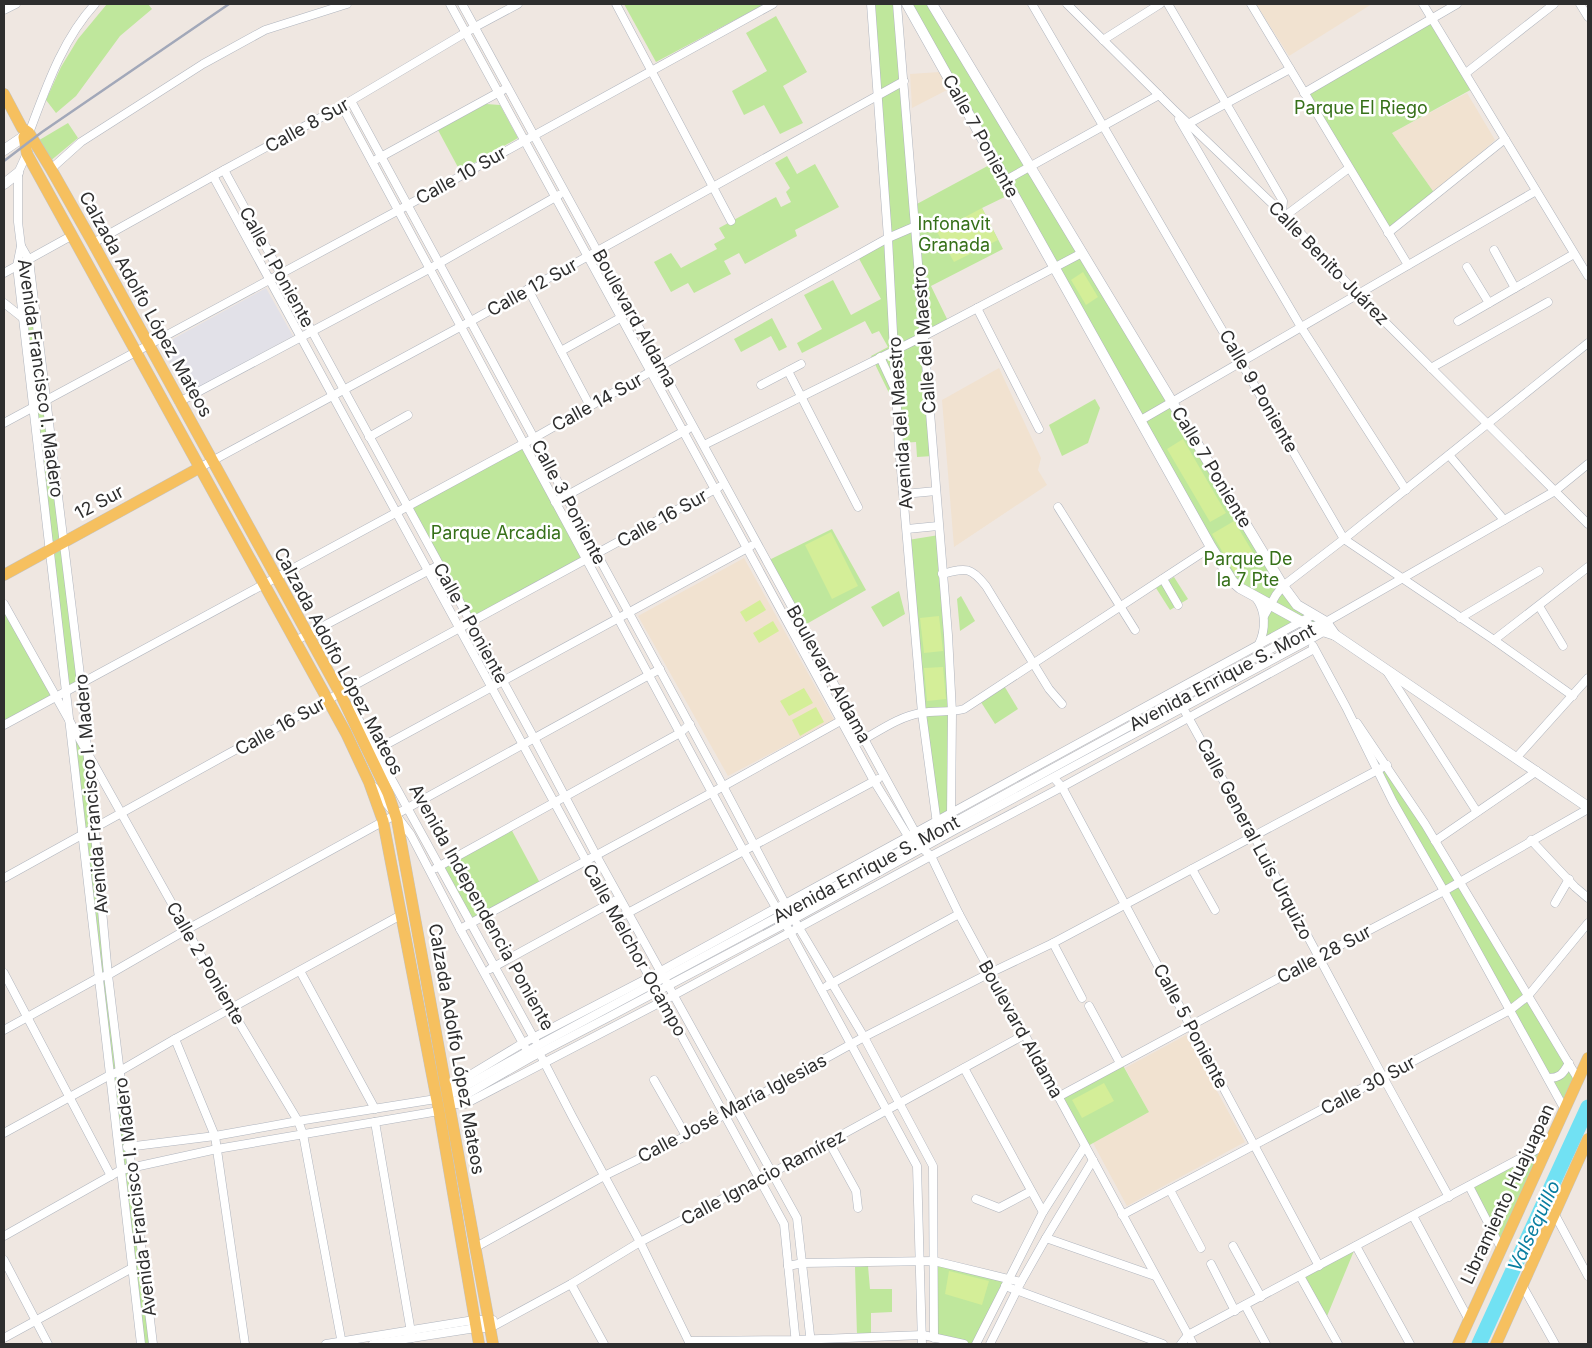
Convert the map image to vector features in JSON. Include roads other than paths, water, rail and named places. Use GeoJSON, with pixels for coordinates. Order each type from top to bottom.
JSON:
{"type":"FeatureCollection","features":[{"type":"Feature","properties":{"kind":"main road","name":"Calle 7 Poniente"},"geometry":{"type":"LineString","coordinates":[[907,4],[1232,581],[1240,588],[1306,627],[1324,627]]}},
{"type":"Feature","properties":{"kind":"main road","name":"Calle 7 Poniente"},"geometry":{"type":"LineString","coordinates":[[932,4],[1296,605],[1313,615],[1324,627],[1517,757],[1588,808]]}},
{"type":"Feature","properties":{"kind":"main road"},"geometry":{"type":"LineString","coordinates":[[4,94],[80,238],[84,242],[93,243]]}},
{"type":"Feature","properties":{"kind":"main road","name":"Calzada Adolfo López Mateos"},"geometry":{"type":"LineString","coordinates":[[29,143],[51,169],[276,577],[342,692],[388,793],[396,814],[493,1344]]}},
{"type":"Feature","properties":{"kind":"main road","name":"Calzada Adolfo López Mateos"},"geometry":{"type":"LineString","coordinates":[[29,143],[71,236],[346,733],[369,782],[383,821],[439,1111],[479,1344]]}},
{"type":"Feature","properties":{"kind":"main road"},"geometry":{"type":"LineString","coordinates":[[4,150],[29,143]]}},
{"type":"Feature","properties":{"kind":"main road"},"geometry":{"type":"LineString","coordinates":[[4,184],[18,173]]}},
{"type":"Feature","properties":{"kind":"main road","name":"12 Sur"},"geometry":{"type":"LineString","coordinates":[[4,575],[199,468]]}},
{"type":"Feature","properties":{"kind":"main road","name":"Libramiento Huajuapan"},"geometry":{"type":"LineString","coordinates":[[1458,1344],[1588,1058]]}},
{"type":"Feature","properties":{"kind":"main road"},"geometry":{"type":"LineString","coordinates":[[436,1099],[448,1096]]}},
{"type":"Feature","properties":{"kind":"main road"},"geometry":{"type":"LineString","coordinates":[[439,1111],[448,1096]]}},
{"type":"Feature","properties":{"kind":"main road"},"geometry":{"type":"LineString","coordinates":[[1496,1344],[1554,1213],[1588,1142]]}},
{"type":"Feature","properties":{"kind":"street"},"geometry":{"type":"LineString","coordinates":[[4,10],[16,4]]}},
{"type":"Feature","properties":{"kind":"street"},"geometry":{"type":"LineString","coordinates":[[83,4],[87,12]]}},
{"type":"Feature","properties":{"kind":"street","name":"Avenida Francisco I. Madero"},"geometry":{"type":"LineString","coordinates":[[95,4],[87,12],[56,62],[18,173],[18,222],[22,246],[29,260],[64,541],[80,683],[108,975],[153,1344]]}},
{"type":"Feature","properties":{"kind":"street"},"geometry":{"type":"LineString","coordinates":[[51,169],[81,142],[203,64],[265,30],[347,4]]}},
{"type":"Feature","properties":{"kind":"street","name":"Boulevard Aldama"},"geometry":{"type":"LineString","coordinates":[[450,4],[685,431],[874,781],[908,836],[931,856],[990,972],[1193,1344]]}},
{"type":"Feature","properties":{"kind":"street","name":"Boulevard Aldama"},"geometry":{"type":"LineString","coordinates":[[462,4],[915,832],[918,846]]}},
{"type":"Feature","properties":{"kind":"street","name":"Calle 8 Sur"},"geometry":{"type":"LineString","coordinates":[[93,243],[352,101],[475,27],[518,4]]}},
{"type":"Feature","properties":{"kind":"street"},"geometry":{"type":"LineString","coordinates":[[616,4],[731,221]]}},
{"type":"Feature","properties":{"kind":"street","name":"Avenida del Maestro"},"geometry":{"type":"LineString","coordinates":[[871,4],[904,494],[922,713],[937,821],[936,841],[931,856]]}},
{"type":"Feature","properties":{"kind":"street","name":"Calle del Maestro"},"geometry":{"type":"LineString","coordinates":[[897,4],[916,226],[952,712],[952,827]]}},
{"type":"Feature","properties":{"kind":"street","name":"Calle 9 Poniente"},"geometry":{"type":"LineString","coordinates":[[1032,4],[1344,540],[1494,640],[1573,696]]}},
{"type":"Feature","properties":{"kind":"street","name":"Calle Benito Juárez"},"geometry":{"type":"LineString","coordinates":[[1067,4],[1174,110],[1186,125],[1283,214],[1358,295],[1588,524]]}},
{"type":"Feature","properties":{"kind":"street"},"geometry":{"type":"LineString","coordinates":[[1103,40],[1160,4]]}},
{"type":"Feature","properties":{"kind":"street"},"geometry":{"type":"LineString","coordinates":[[1168,4],[1283,201],[1283,214]]}},
{"type":"Feature","properties":{"kind":"street"},"geometry":{"type":"LineString","coordinates":[[1251,4],[1408,265]]}},
{"type":"Feature","properties":{"kind":"street"},"geometry":{"type":"LineString","coordinates":[[1423,4],[1588,276]]}},
{"type":"Feature","properties":{"kind":"street"},"geometry":{"type":"LineString","coordinates":[[1304,93],[1456,4]]}},
{"type":"Feature","properties":{"kind":"street"},"geometry":{"type":"LineString","coordinates":[[1466,73],[1554,4]]}},
{"type":"Feature","properties":{"kind":"street"},"geometry":{"type":"LineString","coordinates":[[1580,4],[1588,17]]}},
{"type":"Feature","properties":{"kind":"street","name":"Calle 10 Sur"},"geometry":{"type":"LineString","coordinates":[[4,423],[397,211],[767,5]]}},
{"type":"Feature","properties":{"kind":"street"},"geometry":{"type":"LineString","coordinates":[[1290,69],[1186,125],[1301,327],[1406,490]]}},
{"type":"Feature","properties":{"kind":"street","name":"Calle 12 Sur"},"geometry":{"type":"LineString","coordinates":[[212,461],[471,321],[904,81]]}},
{"type":"Feature","properties":{"kind":"street"},"geometry":{"type":"LineString","coordinates":[[372,162],[508,88]]}},
{"type":"Feature","properties":{"kind":"street"},"geometry":{"type":"LineString","coordinates":[[1006,180],[1159,95]]}},
{"type":"Feature","properties":{"kind":"street","name":"Calle 3 Poniente"},"geometry":{"type":"LineString","coordinates":[[352,101],[724,786],[787,907],[864,1037],[933,1166],[934,1338]]}},
{"type":"Feature","properties":{"kind":"street"},"geometry":{"type":"LineString","coordinates":[[342,106],[648,675],[917,1166],[922,1344]]}},
{"type":"Feature","properties":{"kind":"street"},"geometry":{"type":"LineString","coordinates":[[1388,233],[1505,139]]}},
{"type":"Feature","properties":{"kind":"street"},"geometry":{"type":"LineString","coordinates":[[1283,214],[1349,168]]}},
{"type":"Feature","properties":{"kind":"street","name":"Calle 1 Poniente"},"geometry":{"type":"LineString","coordinates":[[224,170],[596,855],[663,974]]}},
{"type":"Feature","properties":{"kind":"street","name":"Calle 1 Poniente"},"geometry":{"type":"LineString","coordinates":[[213,176],[428,571]]}},
{"type":"Feature","properties":{"kind":"street"},"geometry":{"type":"LineString","coordinates":[[1140,420],[1536,191]]}},
{"type":"Feature","properties":{"kind":"street"},"geometry":{"type":"LineString","coordinates":[[179,402],[439,264],[565,192]]}},
{"type":"Feature","properties":{"kind":"street","name":"Calle 14 Sur"},"geometry":{"type":"LineString","coordinates":[[4,725],[534,438],[888,238],[916,226]]}},
{"type":"Feature","properties":{"kind":"street"},"geometry":{"type":"LineString","coordinates":[[4,273],[71,236]]}},
{"type":"Feature","properties":{"kind":"street","name":"Avenida Francisco I. Madero"},"geometry":{"type":"LineString","coordinates":[[22,246],[17,266],[22,318],[51,549],[98,978],[141,1344]]}},
{"type":"Feature","properties":{"kind":"street"},"geometry":{"type":"LineString","coordinates":[[1494,250],[1515,288]]}},
{"type":"Feature","properties":{"kind":"street"},"geometry":{"type":"LineString","coordinates":[[704,445],[924,336],[1082,253]]}},
{"type":"Feature","properties":{"kind":"street"},"geometry":{"type":"LineString","coordinates":[[1458,321],[1574,254]]}},
{"type":"Feature","properties":{"kind":"street"},"geometry":{"type":"LineString","coordinates":[[1467,267],[1488,303]]}},
{"type":"Feature","properties":{"kind":"street"},"geometry":{"type":"LineString","coordinates":[[528,288],[590,406]]}},
{"type":"Feature","properties":{"kind":"street"},"geometry":{"type":"LineString","coordinates":[[1431,368],[1548,302]]}},
{"type":"Feature","properties":{"kind":"street"},"geometry":{"type":"LineString","coordinates":[[4,303],[22,318]]}},
{"type":"Feature","properties":{"kind":"street"},"geometry":{"type":"LineString","coordinates":[[977,308],[1039,429]]}},
{"type":"Feature","properties":{"kind":"street"},"geometry":{"type":"LineString","coordinates":[[561,352],[622,317]]}},
{"type":"Feature","properties":{"kind":"street"},"geometry":{"type":"LineString","coordinates":[[1264,616],[1283,586],[1344,540],[1588,343]]}},
{"type":"Feature","properties":{"kind":"street"},"geometry":{"type":"LineString","coordinates":[[27,358],[41,356]]}},
{"type":"Feature","properties":{"kind":"street"},"geometry":{"type":"LineString","coordinates":[[880,357],[896,391]]}},
{"type":"Feature","properties":{"kind":"street"},"geometry":{"type":"LineString","coordinates":[[761,385],[801,364]]}},
{"type":"Feature","properties":{"kind":"street"},"geometry":{"type":"LineString","coordinates":[[788,371],[858,507]]}},
{"type":"Feature","properties":{"kind":"street"},"geometry":{"type":"LineString","coordinates":[[369,437],[408,415]]}},
{"type":"Feature","properties":{"kind":"street"},"geometry":{"type":"LineString","coordinates":[[555,502],[694,426]]}},
{"type":"Feature","properties":{"kind":"street"},"geometry":{"type":"LineString","coordinates":[[1449,455],[1504,520]]}},
{"type":"Feature","properties":{"kind":"street","name":"12 Sur"},"geometry":{"type":"LineString","coordinates":[[199,468],[212,461]]}},
{"type":"Feature","properties":{"kind":"street","name":"Avenida Enrique S. Mont"},"geometry":{"type":"LineString","coordinates":[[539,1049],[658,992],[794,919],[918,846],[936,832],[952,827],[1054,778],[1309,640],[1324,627],[1554,491],[1588,464]]}},
{"type":"Feature","properties":{"kind":"street","name":"Calle 16 Sur"},"geometry":{"type":"LineString","coordinates":[[4,878],[470,622],[726,485]]}},
{"type":"Feature","properties":{"kind":"street"},"geometry":{"type":"LineString","coordinates":[[904,494],[936,491]]}},
{"type":"Feature","properties":{"kind":"street"},"geometry":{"type":"LineString","coordinates":[[1058,507],[1135,630]]}},
{"type":"Feature","properties":{"kind":"street"},"geometry":{"type":"LineString","coordinates":[[907,529],[938,526]]}},
{"type":"Feature","properties":{"kind":"street"},"geometry":{"type":"LineString","coordinates":[[376,750],[757,543]]}},
{"type":"Feature","properties":{"kind":"street"},"geometry":{"type":"LineString","coordinates":[[854,744],[906,717],[922,713],[952,712],[964,709],[1212,547]]}},
{"type":"Feature","properties":{"kind":"street"},"geometry":{"type":"LineString","coordinates":[[295,640],[439,564]]}},
{"type":"Feature","properties":{"kind":"street"},"geometry":{"type":"LineString","coordinates":[[1494,640],[1588,567]]}},
{"type":"Feature","properties":{"kind":"street"},"geometry":{"type":"LineString","coordinates":[[942,574],[968,570],[976,574],[986,586],[1034,664],[1062,704]]}},
{"type":"Feature","properties":{"kind":"street","name":"Calle Melchor Ocampo"},"geometry":{"type":"LineString","coordinates":[[428,571],[784,1224],[795,1342]]}},
{"type":"Feature","properties":{"kind":"street"},"geometry":{"type":"LineString","coordinates":[[1460,618],[1539,571]]}},
{"type":"Feature","properties":{"kind":"street"},"geometry":{"type":"LineString","coordinates":[[1163,579],[1178,605]]}},
{"type":"Feature","properties":{"kind":"street"},"geometry":{"type":"LineString","coordinates":[[1250,594],[1260,604],[1264,616],[1264,631],[1260,644]]}},
{"type":"Feature","properties":{"kind":"street","name":"Calle 2 Poniente"},"geometry":{"type":"LineString","coordinates":[[4,604],[186,930],[298,1121],[303,1134],[342,1343]]}},
{"type":"Feature","properties":{"kind":"street"},"geometry":{"type":"LineString","coordinates":[[1540,606],[1563,646]]}},
{"type":"Feature","properties":{"kind":"street"},"geometry":{"type":"LineString","coordinates":[[58,616],[72,614]]}},
{"type":"Feature","properties":{"kind":"street"},"geometry":{"type":"LineString","coordinates":[[1313,615],[1306,627],[1260,644],[915,832],[778,912],[652,980],[523,1043],[448,1096],[465,1104],[1062,787],[1314,649]]}},
{"type":"Feature","properties":{"kind":"street"},"geometry":{"type":"LineString","coordinates":[[1306,627],[1309,640],[1346,707],[1393,802],[1565,1110]]}},
{"type":"Feature","properties":{"kind":"street","name":"Avenida Enrique S. Mont"},"geometry":{"type":"LineString","coordinates":[[787,907],[918,846],[936,841],[952,827],[1306,627]]}},
{"type":"Feature","properties":{"kind":"street"},"geometry":{"type":"LineString","coordinates":[[1384,666],[1477,812]]}},
{"type":"Feature","properties":{"kind":"street"},"geometry":{"type":"LineString","coordinates":[[4,1030],[98,978],[108,975],[186,930],[660,669]]}},
{"type":"Feature","properties":{"kind":"street"},"geometry":{"type":"LineString","coordinates":[[1253,670],[1260,679]]}},
{"type":"Feature","properties":{"kind":"street"},"geometry":{"type":"LineString","coordinates":[[1517,757],[1588,678]]}},
{"type":"Feature","properties":{"kind":"street","name":"Avenida Independencia Poniente"},"geometry":{"type":"LineString","coordinates":[[342,692],[376,750],[534,1038],[544,1062],[640,1242],[689,1343]]}},
{"type":"Feature","properties":{"kind":"street"},"geometry":{"type":"LineString","coordinates":[[1346,707],[1387,765],[1425,824],[1578,1079]]}},
{"type":"Feature","properties":{"kind":"street","name":"Calle General Luis Urquizo"},"geometry":{"type":"LineString","coordinates":[[1183,708],[1254,836],[1382,1077],[1449,1197]]}},
{"type":"Feature","properties":{"kind":"street"},"geometry":{"type":"LineString","coordinates":[[460,929],[724,786],[851,714]]}},
{"type":"Feature","properties":{"kind":"street"},"geometry":{"type":"LineString","coordinates":[[430,872],[680,733],[690,724]]}},
{"type":"Feature","properties":{"kind":"street","name":"Calle José María Iglesias"},"geometry":{"type":"LineString","coordinates":[[476,1247],[604,1176],[686,1136],[864,1037],[990,972],[1053,944],[1387,765]]}},
{"type":"Feature","properties":{"kind":"street"},"geometry":{"type":"LineString","coordinates":[[1435,841],[1537,771]]}},
{"type":"Feature","properties":{"kind":"street"},"geometry":{"type":"LineString","coordinates":[[618,918],[884,776]]}},
{"type":"Feature","properties":{"kind":"street","name":"Calle 5 Poniente"},"geometry":{"type":"LineString","coordinates":[[1054,778],[1062,787],[1126,904],[1319,1266]]}},
{"type":"Feature","properties":{"kind":"street","name":"Avenida Independencia Poniente"},"geometry":{"type":"LineString","coordinates":[[369,782],[411,835],[528,1055],[544,1062]]}},
{"type":"Feature","properties":{"kind":"street","name":"Calle 28 Sur"},"geometry":{"type":"LineString","coordinates":[[1058,1097],[1444,891],[1588,808]]}},
{"type":"Feature","properties":{"kind":"street"},"geometry":{"type":"LineString","coordinates":[[1411,833],[1425,824]]}},
{"type":"Feature","properties":{"kind":"street"},"geometry":{"type":"LineString","coordinates":[[1531,840],[1588,898]]}},
{"type":"Feature","properties":{"kind":"street"},"geometry":{"type":"LineString","coordinates":[[1192,869],[1215,910]]}},
{"type":"Feature","properties":{"kind":"street"},"geometry":{"type":"LineString","coordinates":[[1554,903],[1568,879]]}},
{"type":"Feature","properties":{"kind":"street"},"geometry":{"type":"LineString","coordinates":[[484,973],[620,898]]}},
{"type":"Feature","properties":{"kind":"street"},"geometry":{"type":"LineString","coordinates":[[822,990],[831,983],[959,914]]}},
{"type":"Feature","properties":{"kind":"street"},"geometry":{"type":"LineString","coordinates":[[4,1133],[110,1075],[120,1072],[175,1039],[401,915]]}},
{"type":"Feature","properties":{"kind":"street","name":"Calle 30 Sur"},"geometry":{"type":"LineString","coordinates":[[1122,1215],[1510,1010],[1528,996],[1588,923]]}},
{"type":"Feature","properties":{"kind":"street"},"geometry":{"type":"LineString","coordinates":[[1053,944],[1082,998]]}},
{"type":"Feature","properties":{"kind":"street"},"geometry":{"type":"LineString","coordinates":[[300,971],[374,1109]]}},
{"type":"Feature","properties":{"kind":"street"},"geometry":{"type":"LineString","coordinates":[[4,973],[111,1176]]}},
{"type":"Feature","properties":{"kind":"street","name":"Calle Melchor Ocampo"},"geometry":{"type":"LineString","coordinates":[[663,974],[797,1218],[811,1342]]}},
{"type":"Feature","properties":{"kind":"street","name":"Avenida Enrique S. Mont"},"geometry":{"type":"LineString","coordinates":[[448,1096],[539,1049],[652,980]]}},
{"type":"Feature","properties":{"kind":"street"},"geometry":{"type":"LineString","coordinates":[[1089,1006],[1120,1063]]}},
{"type":"Feature","properties":{"kind":"street","name":"Calle Ignacio Ramírez"},"geometry":{"type":"LineString","coordinates":[[490,1324],[502,1321],[571,1284],[640,1242],[761,1180],[1024,1035]]}},
{"type":"Feature","properties":{"kind":"street"},"geometry":{"type":"LineString","coordinates":[[175,1039],[215,1136],[245,1344]]}},
{"type":"Feature","properties":{"kind":"street"},"geometry":{"type":"LineString","coordinates":[[1548,1078],[1555,1078],[1561,1075],[1569,1063]]}},
{"type":"Feature","properties":{"kind":"street"},"geometry":{"type":"LineString","coordinates":[[964,1068],[1043,1212]]}},
{"type":"Feature","properties":{"kind":"street"},"geometry":{"type":"LineString","coordinates":[[654,1080],[686,1136]]}},
{"type":"Feature","properties":{"kind":"street"},"geometry":{"type":"LineString","coordinates":[[118,1148],[215,1136],[436,1099]]}},
{"type":"Feature","properties":{"kind":"street"},"geometry":{"type":"LineString","coordinates":[[4,1236],[121,1170],[217,1149],[439,1111]]}},
{"type":"Feature","properties":{"kind":"street"},"geometry":{"type":"LineString","coordinates":[[375,1122],[411,1334]]}},
{"type":"Feature","properties":{"kind":"street"},"geometry":{"type":"LineString","coordinates":[[829,1142],[856,1191],[858,1208]]}},
{"type":"Feature","properties":{"kind":"street"},"geometry":{"type":"LineString","coordinates":[[1181,1344],[1188,1335],[1549,1143]]}},
{"type":"Feature","properties":{"kind":"street"},"geometry":{"type":"LineString","coordinates":[[976,1344],[1043,1212],[1085,1146]]}},
{"type":"Feature","properties":{"kind":"street"},"geometry":{"type":"LineString","coordinates":[[990,1344],[1021,1282],[1092,1160]]}},
{"type":"Feature","properties":{"kind":"street"},"geometry":{"type":"LineString","coordinates":[[1469,1186],[1502,1248]]}},
{"type":"Feature","properties":{"kind":"street"},"geometry":{"type":"LineString","coordinates":[[1170,1190],[1200,1248]]}},
{"type":"Feature","properties":{"kind":"street"},"geometry":{"type":"LineString","coordinates":[[976,1199],[999,1208],[1031,1191]]}},
{"type":"Feature","properties":{"kind":"street"},"geometry":{"type":"LineString","coordinates":[[1554,1213],[1588,1276]]}},
{"type":"Feature","properties":{"kind":"street"},"geometry":{"type":"LineString","coordinates":[[1413,1216],[1469,1320]]}},
{"type":"Feature","properties":{"kind":"street"},"geometry":{"type":"LineString","coordinates":[[1046,1238],[1155,1276]]}},
{"type":"Feature","properties":{"kind":"street"},"geometry":{"type":"LineString","coordinates":[[1233,1246],[1261,1297]]}},
{"type":"Feature","properties":{"kind":"street"},"geometry":{"type":"LineString","coordinates":[[1356,1246],[1410,1344]]}},
{"type":"Feature","properties":{"kind":"street"},"geometry":{"type":"LineString","coordinates":[[4,1260],[48,1344]]}},
{"type":"Feature","properties":{"kind":"street"},"geometry":{"type":"LineString","coordinates":[[788,1266],[803,1263],[934,1261],[1007,1282],[1021,1282]]}},
{"type":"Feature","properties":{"kind":"street"},"geometry":{"type":"LineString","coordinates":[[1211,1264],[1235,1310]]}},
{"type":"Feature","properties":{"kind":"street"},"geometry":{"type":"LineString","coordinates":[[4,1338],[132,1268]]}},
{"type":"Feature","properties":{"kind":"street"},"geometry":{"type":"LineString","coordinates":[[1300,1276],[1338,1344]]}},
{"type":"Feature","properties":{"kind":"street"},"geometry":{"type":"LineString","coordinates":[[1007,1282],[1017,1291],[1163,1344]]}},
{"type":"Feature","properties":{"kind":"street"},"geometry":{"type":"LineString","coordinates":[[571,1284],[604,1344]]}},
{"type":"Feature","properties":{"kind":"street"},"geometry":{"type":"LineString","coordinates":[[1522,1285],[1555,1344]]}},
{"type":"Feature","properties":{"kind":"street"},"geometry":{"type":"LineString","coordinates":[[1245,1306],[1266,1344]]}},
{"type":"Feature","properties":{"kind":"street"},"geometry":{"type":"LineString","coordinates":[[326,1344],[475,1324],[490,1324]]}},
{"type":"Feature","properties":{"kind":"street"},"geometry":{"type":"LineString","coordinates":[[373,1344],[411,1334]]}},
{"type":"Feature","properties":{"kind":"street"},"geometry":{"type":"LineString","coordinates":[[689,1343],[811,1342],[923,1335],[964,1344]]}},
{"type":"Feature","properties":{"kind":"waterway","name":"Valsequillo"},"geometry":{"type":"LineString","coordinates":[[1479,1344],[1588,1107]]}},
{"type":"Feature","properties":{"kind":"railway"},"geometry":{"type":"LineString","coordinates":[[4,161],[42,132],[229,4]]}},
{"type":"Feature","properties":{"kind":"park label","name":"Parque El Riego"},"geometry":{"type":"Point","coordinates":[1361,107]}},
{"type":"Feature","properties":{"kind":"park label","name":"Infonavit Granada"},"geometry":{"type":"Point","coordinates":[954,233]}},
{"type":"Feature","properties":{"kind":"park label","name":"Parque Arcadia"},"geometry":{"type":"Point","coordinates":[496,532]}},
{"type":"Feature","properties":{"kind":"park label","name":"Parque De la 7 Pte"},"geometry":{"type":"Point","coordinates":[1248,568]}}]}
